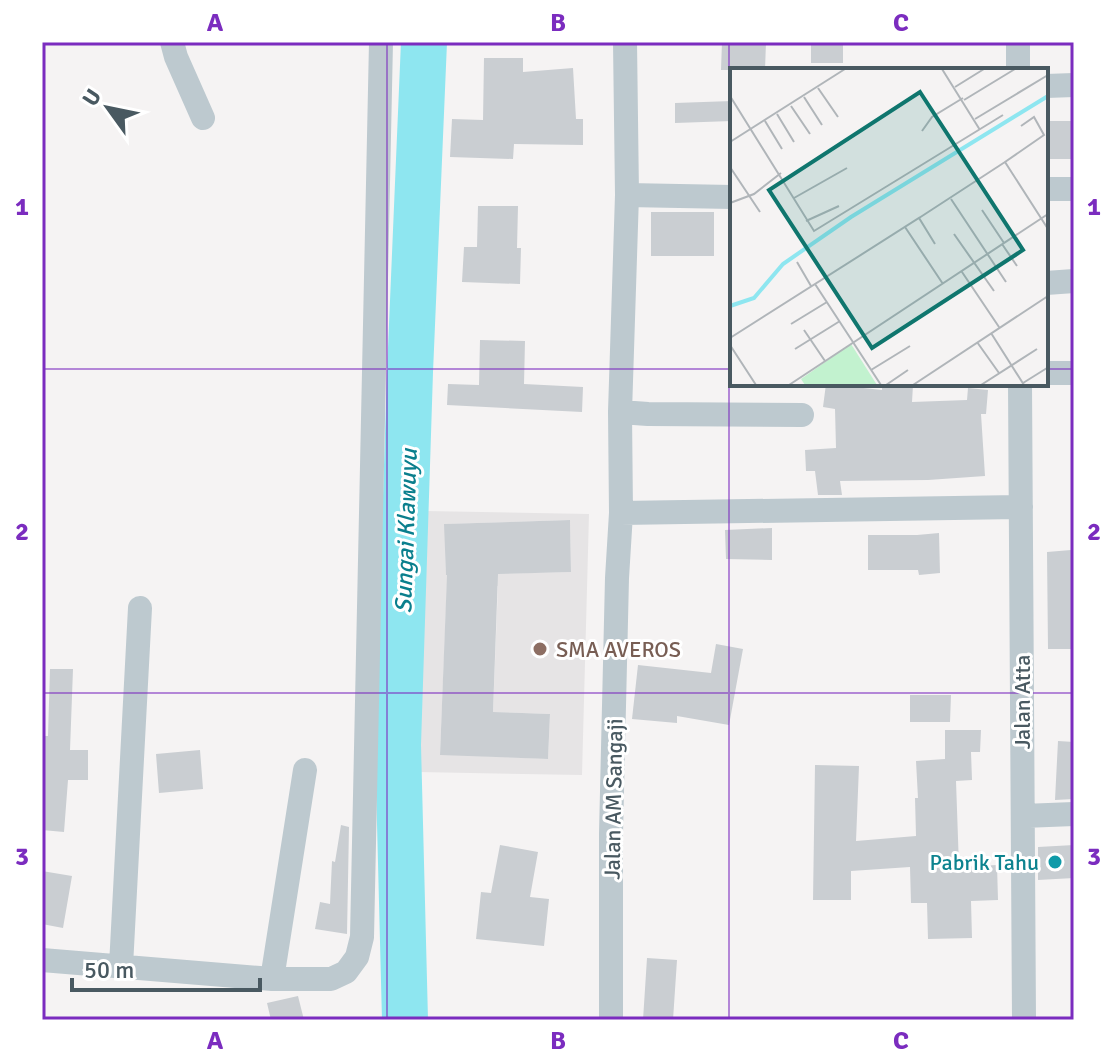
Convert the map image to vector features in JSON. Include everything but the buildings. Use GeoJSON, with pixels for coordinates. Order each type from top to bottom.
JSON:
{"type":"FeatureCollection","features":[{"type":"Feature","properties":{"kind":"street"},"geometry":{"type":"LineString","coordinates":[[172,42],[203,118]]}},
{"type":"Feature","properties":{"kind":"street"},"geometry":{"type":"LineString","coordinates":[[42,960],[272,979],[331,979],[346,972],[357,957],[362,937],[381,42]]}},
{"type":"Feature","properties":{"kind":"street","name":"Jalan AM Sangaji"},"geometry":{"type":"LineString","coordinates":[[611,1020],[611,834],[627,195],[625,42]]}},
{"type":"Feature","properties":{"kind":"street"},"geometry":{"type":"LineString","coordinates":[[1018,42],[1018,68]]}},
{"type":"Feature","properties":{"kind":"street"},"geometry":{"type":"LineString","coordinates":[[1048,86],[1074,85]]}},
{"type":"Feature","properties":{"kind":"street"},"geometry":{"type":"LineString","coordinates":[[1048,189],[1074,189]]}},
{"type":"Feature","properties":{"kind":"street"},"geometry":{"type":"LineString","coordinates":[[627,195],[730,197]]}},
{"type":"Feature","properties":{"kind":"street"},"geometry":{"type":"LineString","coordinates":[[1048,283],[1074,281]]}},
{"type":"Feature","properties":{"kind":"street"},"geometry":{"type":"LineString","coordinates":[[1048,373],[1074,373]]}},
{"type":"Feature","properties":{"kind":"street","name":"Jalan Atta"},"geometry":{"type":"LineString","coordinates":[[1020,386],[1024,1020]]}},
{"type":"Feature","properties":{"kind":"street"},"geometry":{"type":"LineString","coordinates":[[620,412],[802,415]]}},
{"type":"Feature","properties":{"kind":"street"},"geometry":{"type":"LineString","coordinates":[[621,513],[1021,507]]}},
{"type":"Feature","properties":{"kind":"street"},"geometry":{"type":"LineString","coordinates":[[121,966],[140,608]]}},
{"type":"Feature","properties":{"kind":"street"},"geometry":{"type":"LineString","coordinates":[[272,979],[305,770]]}},
{"type":"Feature","properties":{"kind":"street"},"geometry":{"type":"LineString","coordinates":[[1023,816],[1074,814]]}},
{"type":"Feature","properties":{"kind":"shaded area","name":"SMA AVEROS"},"geometry":{"type":"Polygon","coordinates":[[[425,511],[589,514],[582,775],[418,772],[425,511]],[[570,520],[445,524],[446,575],[571,572],[570,520]],[[447,584],[440,754],[548,759],[550,714],[493,712],[498,586],[447,584]]]}},
{"type":"Feature","properties":{"kind":"waterway","name":"Sungai Klawuyu"},"geometry":{"type":"LineString","coordinates":[[405,1020],[398,745],[424,42]]}},
{"type":"Feature","properties":{"kind":"place","name":"SMA AVEROS"},"geometry":{"type":"Point","coordinates":[540,649]}},
{"type":"Feature","properties":{"kind":"place","name":"Pabrik Tahu"},"geometry":{"type":"Point","coordinates":[1055,862]}}]}
